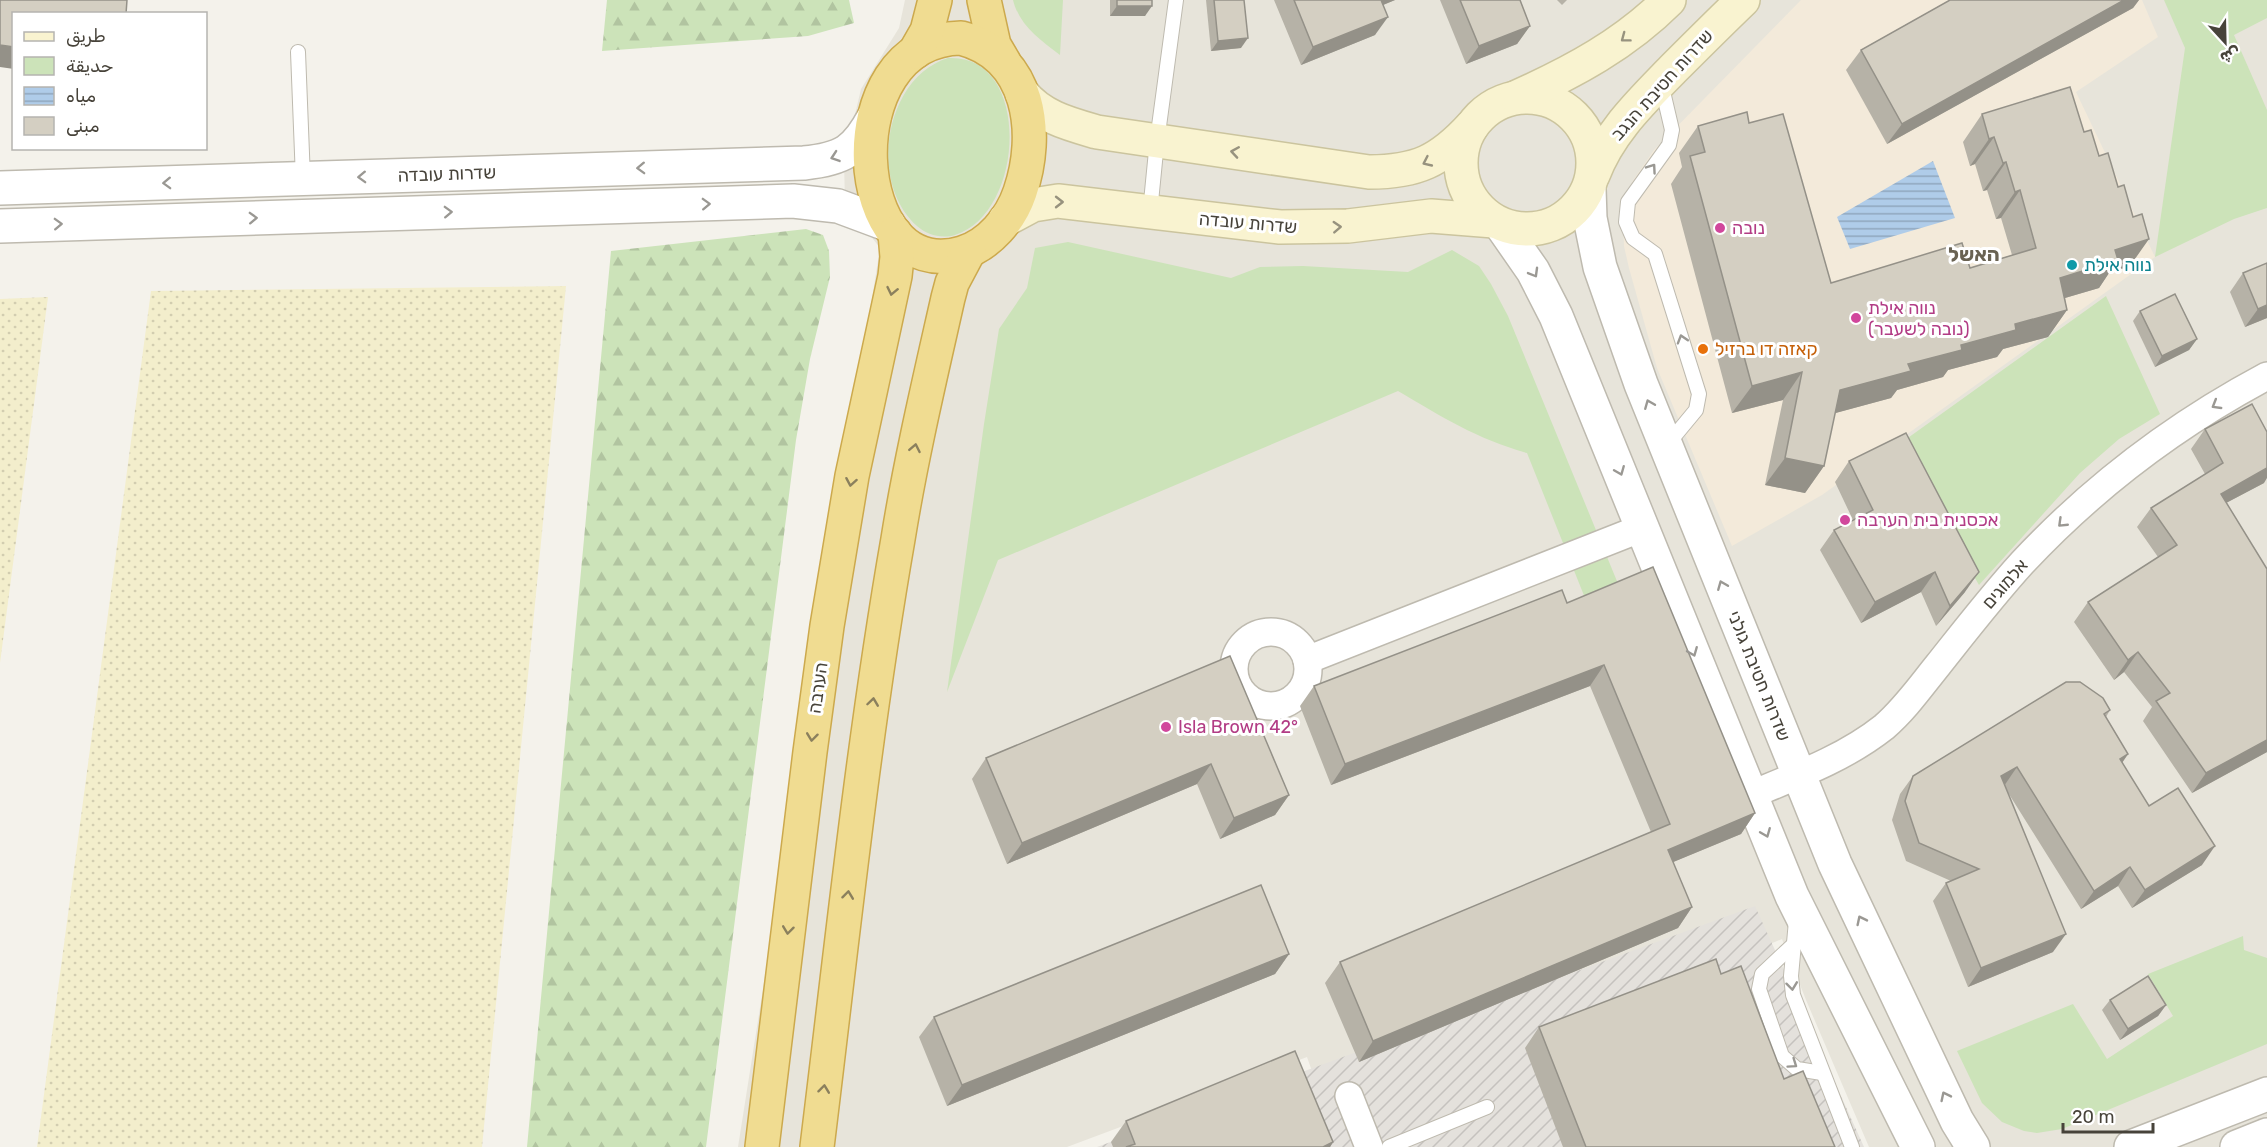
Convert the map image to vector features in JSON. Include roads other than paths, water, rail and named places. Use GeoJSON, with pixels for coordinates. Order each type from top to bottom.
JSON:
{"type":"FeatureCollection","features":[{"type":"Feature","properties":{"kind":"highway"},"geometry":{"type":"LineString","coordinates":[[915,52],[927,31],[935,0]]}},
{"type":"Feature","properties":{"kind":"highway"},"geometry":{"type":"LineString","coordinates":[[984,0],[994,45],[1004,62],[1022,93],[1027,112],[1030,134],[1029,155],[1020,193],[1005,220],[984,242],[969,251],[946,256],[922,252],[892,229],[879,206],[872,182],[870,139],[881,97],[902,64],[915,52],[945,39],[961,38],[977,42],[991,50],[1004,62]]}},
{"type":"Feature","properties":{"kind":"highway","name":"הערבה"},"geometry":{"type":"LineString","coordinates":[[762,1147],[820,672],[852,476],[896,276],[897,257],[892,229]]}},
{"type":"Feature","properties":{"kind":"highway"},"geometry":{"type":"LineString","coordinates":[[817,1147],[865,759],[898,536],[917,436],[948,298],[952,283],[969,251]]}},
{"type":"Feature","properties":{"kind":"main road"},"geometry":{"type":"LineString","coordinates":[[1022,93],[1037,108],[1065,123],[1097,132],[1345,169],[1389,172],[1413,168],[1433,160],[1457,142],[1490,108],[1596,58],[1646,21],[1669,0]]}},
{"type":"Feature","properties":{"kind":"main road","name":"שדרות חטיבת הנגב"},"geometry":{"type":"LineString","coordinates":[[1591,183],[1601,154],[1615,133],[1661,82],[1743,0]]}},
{"type":"Feature","properties":{"kind":"main road"},"geometry":{"type":"LineString","coordinates":[[1472,126],[1462,150],[1462,176],[1472,200],[1480,210],[1498,223],[1526,230],[1552,225],[1574,210],[1591,183],[1593,158],[1589,139],[1575,117],[1565,108],[1548,100],[1515,98]]}},
{"type":"Feature","properties":{"kind":"main road","name":"שדרות עובדה"},"geometry":{"type":"LineString","coordinates":[[1005,220],[1032,206],[1058,201],[1256,226],[1303,228],[1348,226],[1431,216],[1498,223]]}},
{"type":"Feature","properties":{"kind":"street","name":"שדרות עובדה"},"geometry":{"type":"LineString","coordinates":[[0,188],[804,163],[837,158],[849,152],[863,138],[874,117]]}},
{"type":"Feature","properties":{"kind":"street","name":"שדרות חטיבת גולני"},"geometry":{"type":"LineString","coordinates":[[1591,183],[1590,218],[1600,267],[1626,344],[1666,447],[1844,886],[1957,1121],[1973,1147]]}},
{"type":"Feature","properties":{"kind":"street","name":"שדרות עובדה"},"geometry":{"type":"LineString","coordinates":[[0,226],[793,201],[838,206],[892,229]]}},
{"type":"Feature","properties":{"kind":"street"},"geometry":{"type":"LineString","coordinates":[[1498,223],[1528,264],[1556,316],[1797,907],[1918,1147]]}},
{"type":"Feature","properties":{"kind":"street","name":"אלמוגים"},"geometry":{"type":"LineString","coordinates":[[1750,795],[1856,746],[1885,725],[1912,697],[2022,564],[2063,522],[2106,483],[2151,448],[2196,417],[2267,376]]}},
{"type":"Feature","properties":{"kind":"street"},"geometry":{"type":"LineString","coordinates":[[1307,660],[1642,528]]}},
{"type":"Feature","properties":{"kind":"street"},"geometry":{"type":"LineString","coordinates":[[2131,1147],[2267,1094]]}},
{"type":"Feature","properties":{"kind":"street"},"geometry":{"type":"LineString","coordinates":[[1348,1096],[1369,1147]]}},
{"type":"Feature","properties":{"kind":"street"},"geometry":{"type":"LineString","coordinates":[[2237,1147],[2267,1135]]}},
{"type":"Feature","properties":{"kind":"lane"},"geometry":{"type":"LineString","coordinates":[[1150,212],[1176,0]]}},
{"type":"Feature","properties":{"kind":"lane"},"geometry":{"type":"LineString","coordinates":[[298,52],[303,179]]}},
{"type":"Feature","properties":{"kind":"lane"},"geometry":{"type":"LineString","coordinates":[[1661,82],[1672,130],[1669,145],[1629,202],[1626,222],[1633,238],[1655,254],[1699,394],[1696,410],[1666,447]]}},
{"type":"Feature","properties":{"kind":"lane"},"geometry":{"type":"LineString","coordinates":[[1797,907],[1791,976],[1793,996],[1852,1147]]}},
{"type":"Feature","properties":{"kind":"lane"},"geometry":{"type":"LineString","coordinates":[[1793,945],[1762,974],[1759,988],[1782,1056],[1797,1069],[1822,1073]]}},
{"type":"Feature","properties":{"kind":"lane"},"geometry":{"type":"LineString","coordinates":[[1389,1147],[1487,1107]]}},
{"type":"Feature","properties":{"kind":"water"},"geometry":{"type":"Polygon","coordinates":[[[1933,161],[1955,218],[1850,249],[1837,217],[1933,161]]]}},
{"type":"Feature","properties":{"kind":"place","name":"נובה"},"geometry":{"type":"Point","coordinates":[1720,228]}},
{"type":"Feature","properties":{"kind":"place","name":"נווה אילת"},"geometry":{"type":"Point","coordinates":[2072,265]}},
{"type":"Feature","properties":{"kind":"place","name":"נווה אילת (נובה לשעבר)"},"geometry":{"type":"Point","coordinates":[1856,318]}},
{"type":"Feature","properties":{"kind":"place","name":"קאזה דו ברזיל"},"geometry":{"type":"Point","coordinates":[1703,349]}},
{"type":"Feature","properties":{"kind":"place","name":"אכסנית בית הערבה"},"geometry":{"type":"Point","coordinates":[1845,520]}},
{"type":"Feature","properties":{"kind":"place","name":"Isla Brown 42°"},"geometry":{"type":"Point","coordinates":[1166,727]}},
{"type":"Feature","properties":{"kind":"district","name":"האשל"},"geometry":{"type":"Point","coordinates":[1974,254]}}]}
